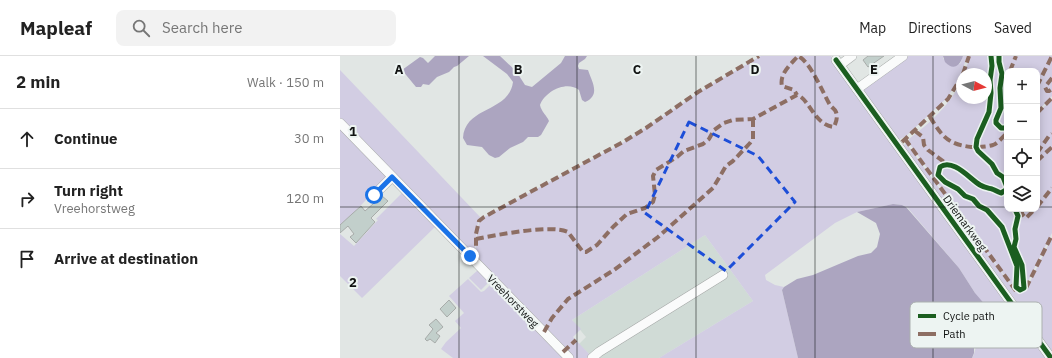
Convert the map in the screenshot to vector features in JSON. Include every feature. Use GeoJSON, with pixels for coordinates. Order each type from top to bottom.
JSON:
{"type":"FeatureCollection","features":[{"type":"Feature","properties":{"kind":"street","name":"Driemarkweg"},"geometry":{"type":"LineString","coordinates":[[852,56],[838,62],[1011,302]]}},
{"type":"Feature","properties":{"kind":"street"},"geometry":{"type":"LineString","coordinates":[[857,88],[903,56]]}},
{"type":"Feature","properties":{"kind":"street","name":"Vreehorstweg"},"geometry":{"type":"LineString","coordinates":[[342,129],[392,177],[569,358]]}},
{"type":"Feature","properties":{"kind":"street"},"geometry":{"type":"LineString","coordinates":[[374,195],[392,177]]}},
{"type":"Feature","properties":{"kind":"street"},"geometry":{"type":"LineString","coordinates":[[592,358],[599,352],[723,275]]}},
{"type":"Feature","properties":{"kind":"street","name":"Driemarkweg"},"geometry":{"type":"LineString","coordinates":[[1042,345],[1051,358]]}},
{"type":"Feature","properties":{"kind":"highlighted area"},"geometry":{"type":"Polygon","coordinates":[[[689,122],[758,156],[795,202],[726,271],[645,213],[689,122]]]}},
{"type":"Feature","properties":{"kind":"shaded area"},"geometry":{"type":"Polygon","coordinates":[[[435,56],[469,56],[449,72],[437,77],[429,85],[423,84],[421,87],[416,87],[402,70],[420,57],[428,63],[435,56]]]}},
{"type":"Feature","properties":{"kind":"shaded area"},"geometry":{"type":"Polygon","coordinates":[[[483,56],[500,56],[516,71],[525,85],[532,87],[561,63],[565,56],[587,56],[579,63],[578,66],[579,69],[588,70],[594,88],[593,96],[585,102],[582,100],[579,90],[569,86],[557,88],[551,91],[540,105],[549,121],[541,135],[538,137],[528,137],[523,142],[510,148],[499,157],[495,158],[489,155],[482,147],[467,145],[463,138],[466,128],[471,120],[504,99],[510,92],[513,82],[507,74],[483,56]]]}},
{"type":"Feature","properties":{"kind":"shaded area"},"geometry":{"type":"Polygon","coordinates":[[[761,56],[831,56],[1008,302],[978,302],[975,293],[959,268],[907,207],[893,204],[857,212],[835,223],[765,275],[766,280],[775,285],[784,287],[782,290],[798,358],[659,358],[753,301],[705,235],[572,320],[581,329],[573,337],[590,355],[587,358],[573,358],[473,254],[476,245],[478,225],[484,217],[624,142],[707,87],[761,56]]]}},
{"type":"Feature","properties":{"kind":"shaded area"},"geometry":{"type":"Polygon","coordinates":[[[908,56],[943,56],[943,59],[960,64],[963,56],[967,56],[963,68],[956,68],[956,83],[947,98],[906,136],[900,139],[895,139],[861,88],[908,56]]]}},
{"type":"Feature","properties":{"kind":"shaded area"},"geometry":{"type":"Polygon","coordinates":[[[943,56],[963,56],[958,65],[953,67],[945,62],[943,56]]]}},
{"type":"Feature","properties":{"kind":"shaded area"},"geometry":{"type":"Polygon","coordinates":[[[970,56],[1052,56],[1052,96],[1040,109],[1040,68],[1004,68],[1004,212],[1040,212],[1040,111],[1052,99],[1052,233],[1025,287],[1021,291],[1015,290],[909,143],[909,139],[925,126],[946,105],[956,91],[956,104],[992,104],[992,68],[966,68],[970,56]]]}},
{"type":"Feature","properties":{"kind":"shaded area"},"geometry":{"type":"Polygon","coordinates":[[[340,70],[481,218],[478,222],[476,244],[473,252],[471,253],[340,120],[340,70]]]}},
{"type":"Feature","properties":{"kind":"shaded area"},"geometry":{"type":"Polygon","coordinates":[[[340,126],[389,176],[340,227],[340,126]]]}},
{"type":"Feature","properties":{"kind":"shaded area"},"geometry":{"type":"Polygon","coordinates":[[[906,143],[1016,292],[1021,293],[1026,290],[1052,237],[1052,357],[1042,343],[1042,302],[1013,302],[903,146],[906,143]]]}},
{"type":"Feature","properties":{"kind":"shaded area"},"geometry":{"type":"Polygon","coordinates":[[[404,191],[437,225],[362,298],[340,276],[340,234],[354,246],[378,220],[376,219],[404,191]]]}},
{"type":"Feature","properties":{"kind":"shaded area"},"geometry":{"type":"Polygon","coordinates":[[[893,204],[906,207],[959,268],[983,302],[910,302],[910,348],[974,348],[972,358],[798,358],[782,290],[784,287],[797,279],[813,275],[858,256],[871,253],[877,247],[880,234],[876,223],[857,212],[893,204]]]}},
{"type":"Feature","properties":{"kind":"shaded area"},"geometry":{"type":"Polygon","coordinates":[[[705,235],[753,301],[659,358],[587,358],[590,355],[579,344],[586,337],[572,320],[705,235]]]}},
{"type":"Feature","properties":{"kind":"shaded area"},"geometry":{"type":"Polygon","coordinates":[[[478,270],[491,280],[481,290],[469,278],[478,270]]]}},
{"type":"Feature","properties":{"kind":"shaded area"},"geometry":{"type":"Polygon","coordinates":[[[468,279],[481,292],[493,282],[567,358],[453,358],[441,349],[446,342],[461,328],[455,321],[464,313],[449,296],[468,279]]]}},
{"type":"Feature","properties":{"kind":"shaded area"},"geometry":{"type":"Polygon","coordinates":[[[975,348],[1041,348],[1048,358],[972,358],[975,348]]]}},
{"type":"Feature","properties":{"kind":"building"},"geometry":{"type":"Polygon","coordinates":[[[868,56],[884,56],[868,67],[863,60],[868,56]]]}},
{"type":"Feature","properties":{"kind":"building"},"geometry":{"type":"Polygon","coordinates":[[[382,196],[388,201],[371,218],[375,222],[356,243],[350,237],[354,234],[348,226],[340,233],[340,225],[361,206],[365,211],[382,196]]]}},
{"type":"Feature","properties":{"kind":"building"},"geometry":{"type":"Polygon","coordinates":[[[449,300],[456,308],[447,317],[440,309],[449,300]]]}},
{"type":"Feature","properties":{"kind":"building"},"geometry":{"type":"Polygon","coordinates":[[[436,319],[443,327],[436,333],[440,336],[435,343],[430,339],[427,341],[425,339],[433,329],[429,325],[436,319]]]}},
{"type":"Feature","properties":{"kind":"marked path"},"geometry":{"type":"LineString","coordinates":[[470,256],[476,247],[476,234],[479,221],[484,217],[623,142],[698,92],[759,56]]}},
{"type":"Feature","properties":{"kind":"marked path"},"geometry":{"type":"LineString","coordinates":[[476,239],[524,231],[549,229],[560,230],[568,232],[583,252],[586,252],[597,245],[627,214],[645,208],[653,202],[655,195],[653,176],[656,170],[684,151],[703,144],[709,139],[714,130],[724,123],[733,120],[753,119],[797,95],[805,101],[821,122],[834,127],[837,118],[836,111],[830,105],[812,71],[803,59],[798,56],[782,77],[782,86],[794,90],[797,95]]}},
{"type":"Feature","properties":{"kind":"marked path"},"geometry":{"type":"LineString","coordinates":[[965,68],[969,56]]}},
{"type":"Feature","properties":{"kind":"marked path"},"geometry":{"type":"LineString","coordinates":[[1011,68],[1016,56]]}},
{"type":"Feature","properties":{"kind":"marked path"},"geometry":{"type":"LineString","coordinates":[[1040,80],[1052,56]]}},
{"type":"Feature","properties":{"kind":"marked path"},"geometry":{"type":"LineString","coordinates":[[1052,78],[1045,87],[1047,91],[1052,89]]}},
{"type":"Feature","properties":{"kind":"marked path"},"geometry":{"type":"LineString","coordinates":[[902,142],[948,99],[956,86]]}},
{"type":"Feature","properties":{"kind":"marked path"},"geometry":{"type":"LineString","coordinates":[[1040,110],[1052,98]]}},
{"type":"Feature","properties":{"kind":"marked path"},"geometry":{"type":"LineString","coordinates":[[930,117],[946,138],[963,146],[985,147],[993,145],[1004,136]]}},
{"type":"Feature","properties":{"kind":"marked path"},"geometry":{"type":"LineString","coordinates":[[544,332],[552,318],[568,299],[614,270],[658,237],[713,188],[726,166],[733,161],[753,139],[753,119]]}},
{"type":"Feature","properties":{"kind":"marked path"},"geometry":{"type":"LineString","coordinates":[[915,131],[923,137],[924,145],[928,150],[948,165]]}},
{"type":"Feature","properties":{"kind":"marked path"},"geometry":{"type":"LineString","coordinates":[[1040,149],[1052,134]]}},
{"type":"Feature","properties":{"kind":"marked path"},"geometry":{"type":"LineString","coordinates":[[905,139],[1016,291]]}},
{"type":"Feature","properties":{"kind":"marked path"},"geometry":{"type":"LineString","coordinates":[[1040,158],[1052,147]]}},
{"type":"Feature","properties":{"kind":"marked path"},"geometry":{"type":"LineString","coordinates":[[1040,203],[1052,188]]}},
{"type":"Feature","properties":{"kind":"marked path"},"geometry":{"type":"LineString","coordinates":[[1022,212],[1026,218],[1032,212]]}},
{"type":"Feature","properties":{"kind":"marked path"},"geometry":{"type":"LineString","coordinates":[[1026,288],[1052,235]]}},
{"type":"Feature","properties":{"kind":"marked path"},"geometry":{"type":"LineString","coordinates":[[563,352],[576,340]]}},
{"type":"Feature","properties":{"kind":"cycle path"},"geometry":{"type":"LineString","coordinates":[[991,56],[992,66],[989,112],[977,139],[976,147],[1004,180]]}},
{"type":"Feature","properties":{"kind":"cycle path"},"geometry":{"type":"LineString","coordinates":[[999,56],[1002,74],[1000,88],[1001,108],[996,123],[1001,128],[1004,128]]}},
{"type":"Feature","properties":{"kind":"cycle path"},"geometry":{"type":"LineString","coordinates":[[836,60],[1011,302]]}},
{"type":"Feature","properties":{"kind":"cycle path"},"geometry":{"type":"LineString","coordinates":[[1004,191],[1001,193],[983,187],[956,167],[950,165],[940,167],[938,175],[945,182],[958,189],[965,196],[973,199],[979,206],[987,210],[1002,227],[1017,266],[1016,287],[1020,290],[1024,288],[1022,265],[1014,247],[1016,239],[1015,229],[1018,216],[1016,212]]}},
{"type":"Feature","properties":{"kind":"cycle path"},"geometry":{"type":"LineString","coordinates":[[1042,346],[1051,358]]}},
{"type":"Feature","properties":{"kind":"route"},"geometry":{"type":"LineString","coordinates":[[374,195],[392,177],[470,256]]}}]}
